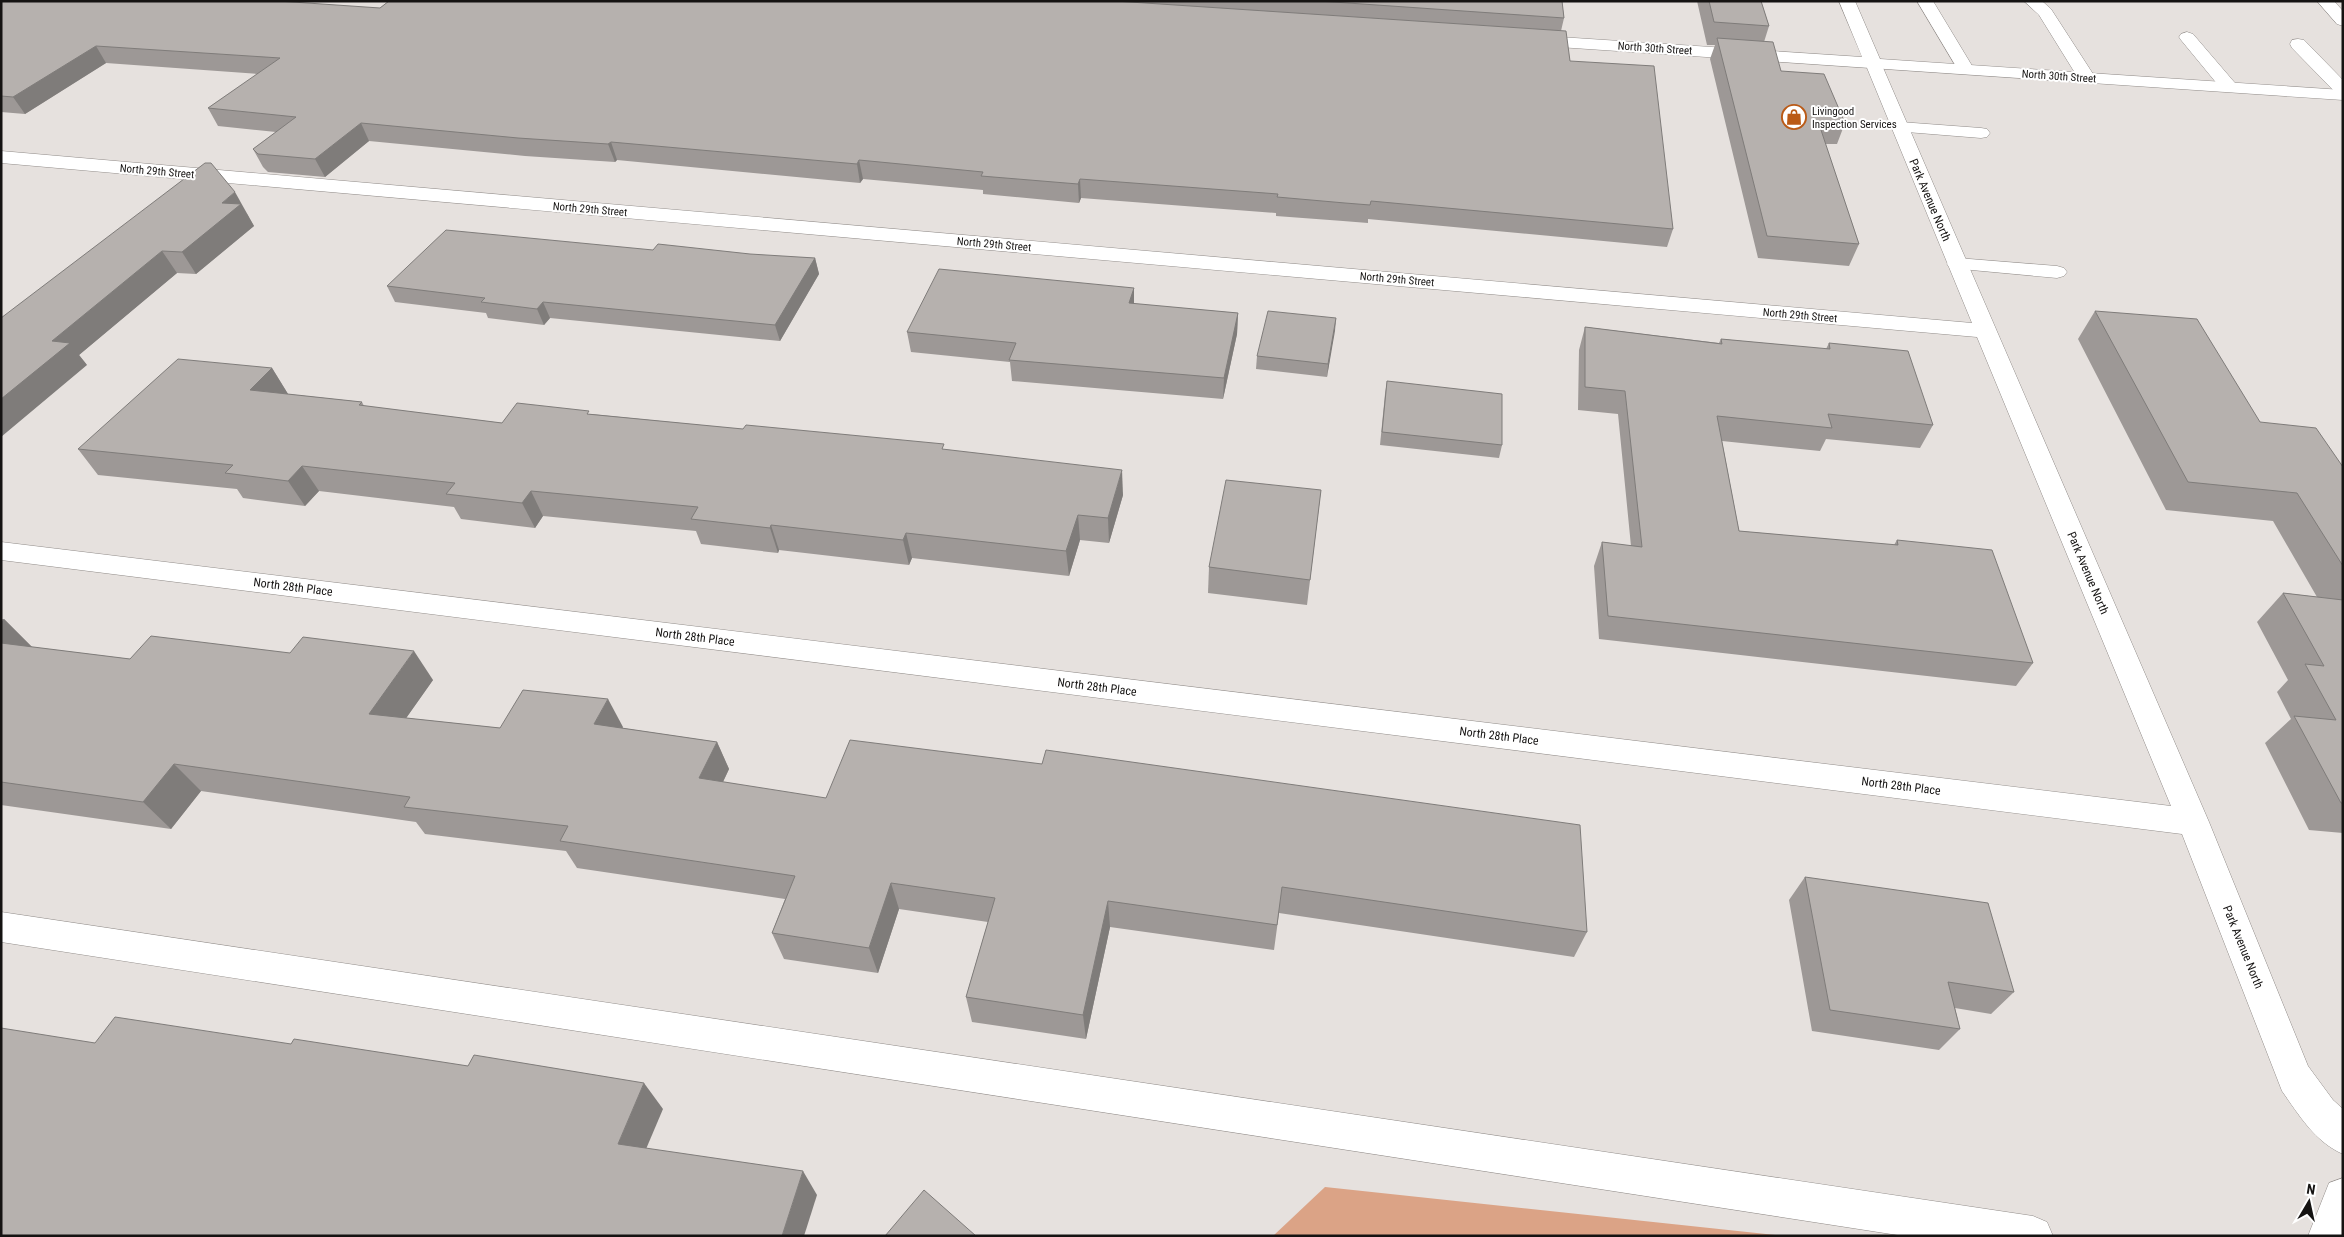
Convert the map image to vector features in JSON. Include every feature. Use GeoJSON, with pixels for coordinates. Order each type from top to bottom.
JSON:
{"type":"FeatureCollection","features":[{"type":"Feature","properties":{"kind":"street","name":"Park Avenue North"},"geometry":{"type":"LineString","coordinates":[[1847,1],[2192,822],[2295,1078],[2320,1113],[2343,1135]]}},
{"type":"Feature","properties":{"kind":"street"},"geometry":{"type":"LineString","coordinates":[[1926,1],[1966,69]]}},
{"type":"Feature","properties":{"kind":"street"},"geometry":{"type":"LineString","coordinates":[[2032,1],[2046,12],[2086,77]]}},
{"type":"Feature","properties":{"kind":"street"},"geometry":{"type":"LineString","coordinates":[[2325,1],[2343,21]]}},
{"type":"Feature","properties":{"kind":"street"},"geometry":{"type":"LineString","coordinates":[[2187,37],[2229,87]]}},
{"type":"Feature","properties":{"kind":"street","name":"North 30th Street"},"geometry":{"type":"LineString","coordinates":[[1514,39],[2343,95]]}},
{"type":"Feature","properties":{"kind":"street"},"geometry":{"type":"LineString","coordinates":[[2298,44],[2343,90]]}},
{"type":"Feature","properties":{"kind":"street"},"geometry":{"type":"LineString","coordinates":[[1900,127],[1981,133]]}},
{"type":"Feature","properties":{"kind":"street","name":"North 29th Street"},"geometry":{"type":"LineString","coordinates":[[1,158],[1986,331]]}},
{"type":"Feature","properties":{"kind":"street"},"geometry":{"type":"LineString","coordinates":[[1958,264],[2057,272]]}},
{"type":"Feature","properties":{"kind":"street","name":"North 28th Place"},"geometry":{"type":"LineString","coordinates":[[1,551],[2192,822]]}},
{"type":"Feature","properties":{"kind":"street"},"geometry":{"type":"LineString","coordinates":[[1,927],[2033,1236]]}},
{"type":"Feature","properties":{"kind":"street"},"geometry":{"type":"LineString","coordinates":[[2328,1236],[2343,1197]]}},
{"type":"Feature","properties":{"kind":"shaded area"},"geometry":{"type":"Polygon","coordinates":[[[1325,1187],[1784,1236],[1273,1236],[1325,1187]]]}},
{"type":"Feature","properties":{"kind":"building"},"geometry":{"type":"Polygon","coordinates":[[[1,1],[278,1],[380,8],[389,1],[1115,1],[1566,31],[1570,61],[1654,66],[1673,229],[1371,201],[1370,205],[1277,197],[1278,194],[1080,179],[1078,184],[981,176],[983,172],[859,160],[857,164],[611,142],[608,144],[518,138],[361,123],[315,159],[258,154],[253,149],[296,117],[208,108],[280,58],[96,46],[13,97],[1,96],[1,1]]]}},
{"type":"Feature","properties":{"kind":"building"},"geometry":{"type":"Polygon","coordinates":[[[1319,1],[1562,1],[1564,18],[1319,1]]]}},
{"type":"Feature","properties":{"kind":"building"},"geometry":{"type":"Polygon","coordinates":[[[1709,1],[1761,1],[1769,26],[1714,22],[1709,1]]]}},
{"type":"Feature","properties":{"kind":"building"},"geometry":{"type":"Polygon","coordinates":[[[1717,38],[1773,42],[1781,71],[1824,74],[1845,123],[1818,121],[1859,244],[1767,236],[1717,38]]]}},
{"type":"Feature","properties":{"kind":"building"},"geometry":{"type":"Polygon","coordinates":[[[205,163],[211,163],[235,192],[222,203],[241,204],[182,252],[162,251],[52,341],[70,343],[1,399],[1,318],[205,163]]]}},
{"type":"Feature","properties":{"kind":"building"},"geometry":{"type":"Polygon","coordinates":[[[446,230],[653,250],[658,244],[750,254],[815,258],[775,325],[543,302],[537,309],[481,302],[485,298],[387,286],[446,230]]]}},
{"type":"Feature","properties":{"kind":"building"},"geometry":{"type":"Polygon","coordinates":[[[939,269],[1134,288],[1129,303],[1238,313],[1224,378],[1009,360],[1016,343],[907,332],[939,269]]]}},
{"type":"Feature","properties":{"kind":"building"},"geometry":{"type":"Polygon","coordinates":[[[1268,311],[1336,318],[1328,364],[1257,356],[1268,311]]]}},
{"type":"Feature","properties":{"kind":"building"},"geometry":{"type":"Polygon","coordinates":[[[2095,311],[2197,319],[2260,422],[2316,428],[2343,467],[2343,566],[2297,493],[2188,482],[2095,311]]]}},
{"type":"Feature","properties":{"kind":"building"},"geometry":{"type":"Polygon","coordinates":[[[1585,327],[1722,344],[1721,339],[1830,349],[1829,343],[1908,351],[1933,425],[1828,414],[1832,428],[1717,416],[1739,531],[1898,545],[1897,540],[1992,550],[2033,663],[1608,616],[1602,542],[1642,547],[1625,391],[1585,387],[1585,327]]]}},
{"type":"Feature","properties":{"kind":"building"},"geometry":{"type":"Polygon","coordinates":[[[178,359],[272,368],[250,390],[362,402],[359,405],[502,423],[517,403],[589,411],[587,414],[743,429],[746,425],[944,444],[942,449],[1122,470],[1108,518],[1078,515],[1066,551],[906,533],[903,540],[771,525],[770,528],[691,519],[698,507],[531,491],[522,503],[446,494],[455,483],[302,466],[288,481],[225,473],[233,465],[78,449],[178,359]]]}},
{"type":"Feature","properties":{"kind":"building"},"geometry":{"type":"Polygon","coordinates":[[[1387,381],[1502,394],[1502,445],[1382,432],[1387,381]]]}},
{"type":"Feature","properties":{"kind":"building"},"geometry":{"type":"Polygon","coordinates":[[[1226,480],[1321,490],[1310,580],[1209,567],[1226,480]]]}},
{"type":"Feature","properties":{"kind":"building"},"geometry":{"type":"Polygon","coordinates":[[[2283,593],[2343,600],[2343,803],[2341,803],[2294,716],[2336,720],[2305,664],[2324,666],[2283,593]]]}},
{"type":"Feature","properties":{"kind":"building"},"geometry":{"type":"Polygon","coordinates":[[[151,636],[290,653],[303,637],[414,651],[369,714],[500,728],[523,690],[608,699],[594,724],[717,742],[699,778],[826,798],[850,740],[1042,764],[1046,750],[1580,825],[1587,932],[1282,887],[1277,925],[1108,901],[1083,1015],[966,997],[995,898],[891,883],[869,948],[772,933],[795,876],[560,841],[568,826],[404,807],[410,797],[174,764],[143,802],[1,782],[1,643],[130,659],[151,636]]]}},
{"type":"Feature","properties":{"kind":"building"},"geometry":{"type":"Polygon","coordinates":[[[1805,877],[1988,903],[2014,992],[1948,982],[1960,1029],[1830,1010],[1805,877]]]}},
{"type":"Feature","properties":{"kind":"building"},"geometry":{"type":"Polygon","coordinates":[[[115,1017],[291,1044],[294,1039],[468,1066],[474,1055],[644,1083],[618,1144],[803,1171],[782,1236],[1,1236],[1,1028],[95,1043],[115,1017]]]}},
{"type":"Feature","properties":{"kind":"building"},"geometry":{"type":"Polygon","coordinates":[[[924,1190],[976,1236],[885,1236],[924,1190]]]}},
{"type":"Feature","properties":{"kind":"place","name":"Livingood Inspection Services"},"geometry":{"type":"Point","coordinates":[1794,117]}}]}
